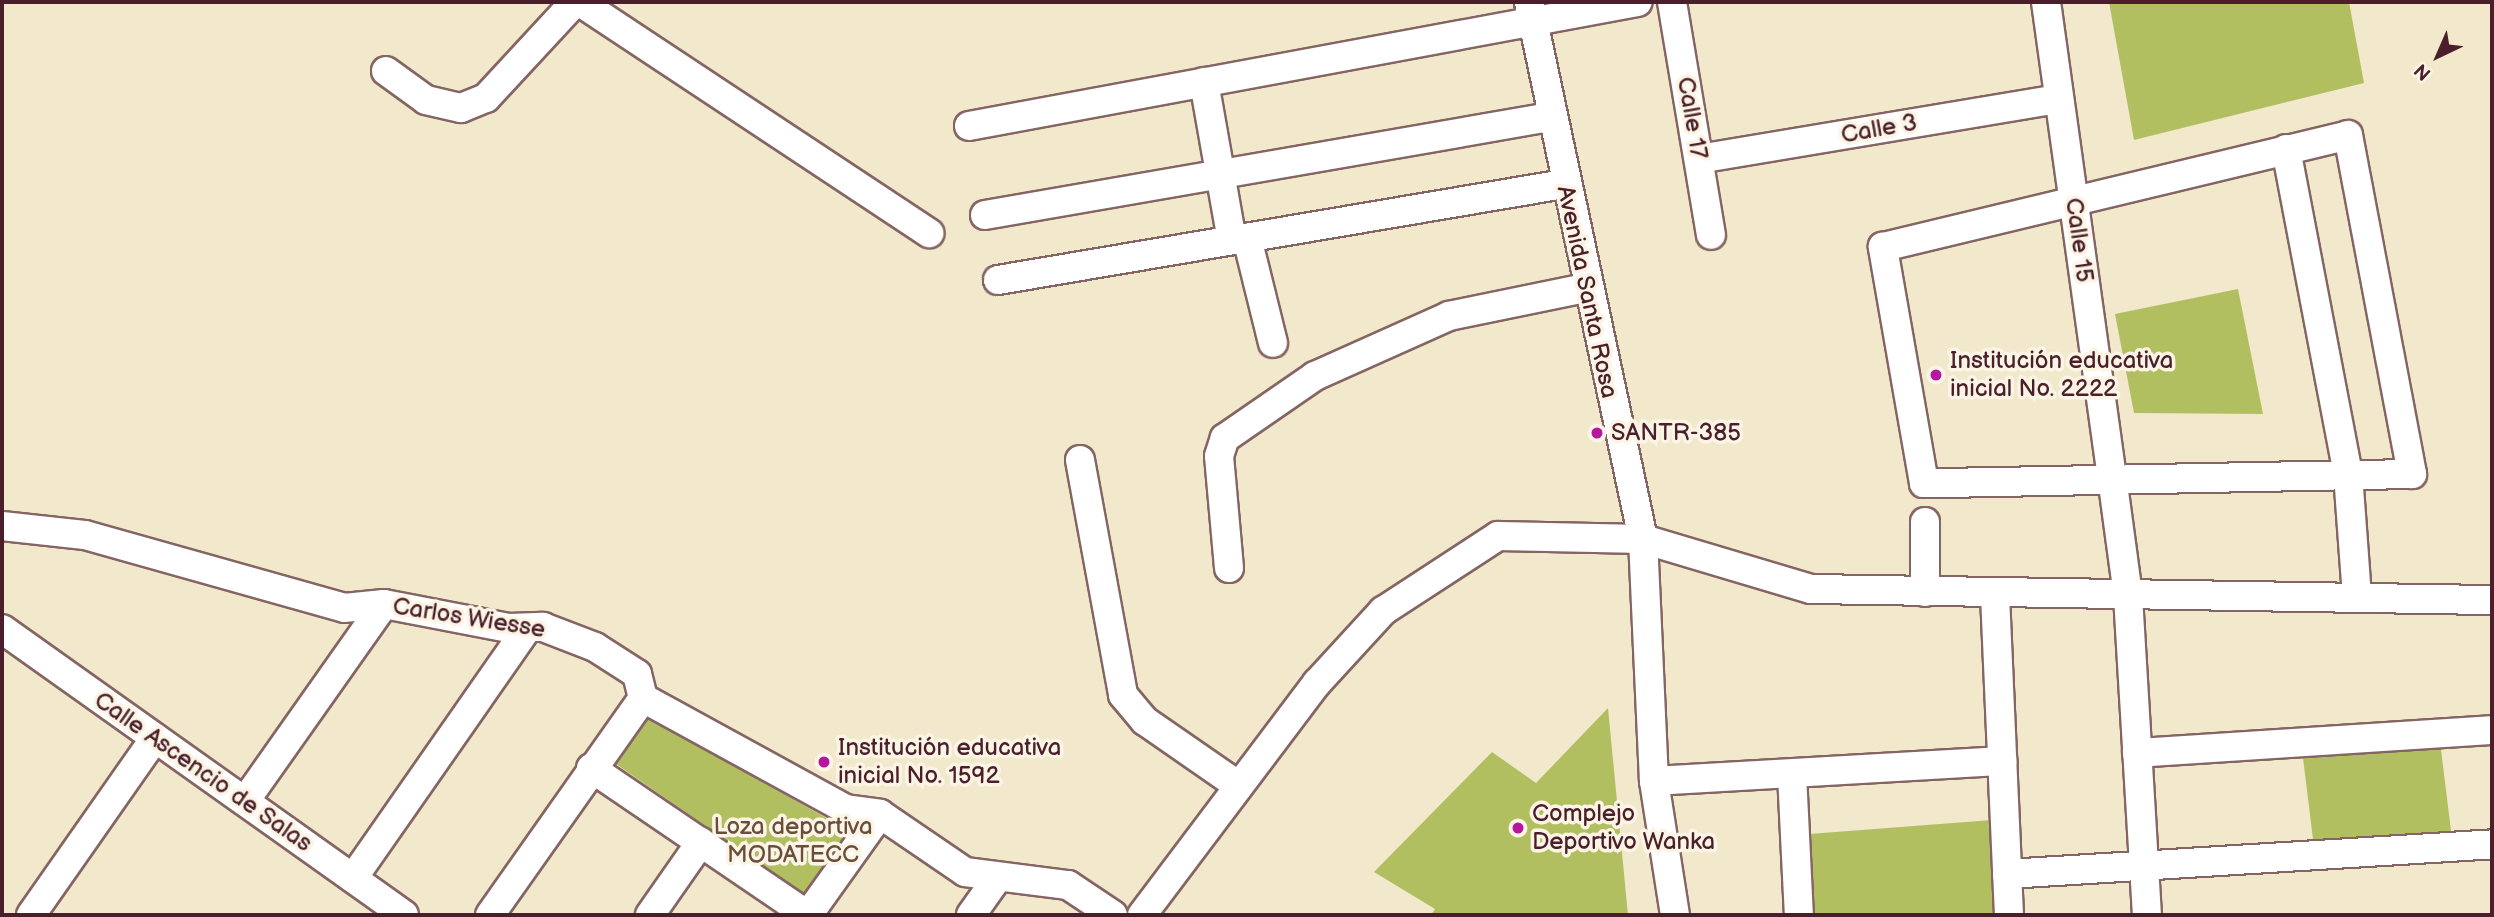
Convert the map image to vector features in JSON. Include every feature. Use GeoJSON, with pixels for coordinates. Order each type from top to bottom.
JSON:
{"type":"FeatureCollection","features":[{"type":"Feature","properties":{"kind":"street"},"geometry":{"type":"LineString","coordinates":[[386,71],[426,100],[461,108],[486,98],[578,2],[929,233]]}},
{"type":"Feature","properties":{"kind":"street"},"geometry":{"type":"LineString","coordinates":[[969,126],[1204,82],[1530,12],[1638,2]]}},
{"type":"Feature","properties":{"kind":"street","name":"Calle 17"},"geometry":{"type":"LineString","coordinates":[[1672,2],[1711,235]]}},
{"type":"Feature","properties":{"kind":"street","name":"Calle 15"},"geometry":{"type":"LineString","coordinates":[[2046,2],[2128,596],[2147,915]]}},
{"type":"Feature","properties":{"kind":"street","name":"Avenida Santa Rosa"},"geometry":{"type":"LineString","coordinates":[[1530,12],[1563,184],[1643,539],[1654,781],[1675,915]]}},
{"type":"Feature","properties":{"kind":"street"},"geometry":{"type":"LineString","coordinates":[[1204,82],[1220,174],[1273,343]]}},
{"type":"Feature","properties":{"kind":"street","name":"Calle 3"},"geometry":{"type":"LineString","coordinates":[[1699,159],[2059,99]]}},
{"type":"Feature","properties":{"kind":"street"},"geometry":{"type":"LineString","coordinates":[[985,215],[1550,117]]}},
{"type":"Feature","properties":{"kind":"street"},"geometry":{"type":"LineString","coordinates":[[2348,135],[2412,474],[2112,477],[1924,483],[1883,247],[2074,198],[2286,149],[2348,135]]}},
{"type":"Feature","properties":{"kind":"street"},"geometry":{"type":"LineString","coordinates":[[2286,149],[2348,474],[2357,598]]}},
{"type":"Feature","properties":{"kind":"street"},"geometry":{"type":"LineString","coordinates":[[998,280],[1563,184]]}},
{"type":"Feature","properties":{"kind":"street"},"geometry":{"type":"LineString","coordinates":[[1229,568],[1219,456],[1225,438],[1315,376],[1449,316],[1586,288]]}},
{"type":"Feature","properties":{"kind":"street"},"geometry":{"type":"LineString","coordinates":[[1080,460],[1123,695],[1144,721],[1239,786]]}},
{"type":"Feature","properties":{"kind":"street"},"geometry":{"type":"LineString","coordinates":[[1925,522],[1925,592]]}},
{"type":"Feature","properties":{"kind":"street","name":"Carlos Wiesse"},"geometry":{"type":"LineString","coordinates":[[2,526],[85,535],[344,608],[384,604],[526,630],[543,627],[595,647],[637,674],[643,698]]}},
{"type":"Feature","properties":{"kind":"street"},"geometry":{"type":"LineString","coordinates":[[1142,915],[1317,683],[1383,611],[1498,536],[1643,539],[1811,589],[1995,595],[2492,600]]}},
{"type":"Feature","properties":{"kind":"street"},"geometry":{"type":"LineString","coordinates":[[1995,595],[2009,915]]}},
{"type":"Feature","properties":{"kind":"street"},"geometry":{"type":"LineString","coordinates":[[245,801],[384,604]]}},
{"type":"Feature","properties":{"kind":"street","name":"Calle Ascencio de Salas"},"geometry":{"type":"LineString","coordinates":[[2,629],[404,915]]}},
{"type":"Feature","properties":{"kind":"street"},"geometry":{"type":"LineString","coordinates":[[353,878],[526,630]]}},
{"type":"Feature","properties":{"kind":"street"},"geometry":{"type":"LineString","coordinates":[[490,915],[591,768],[643,698],[846,808],[880,814],[965,872],[996,880],[1068,885],[1112,915]]}},
{"type":"Feature","properties":{"kind":"street"},"geometry":{"type":"LineString","coordinates":[[2137,753],[2492,730]]}},
{"type":"Feature","properties":{"kind":"street"},"geometry":{"type":"LineString","coordinates":[[31,915],[155,738]]}},
{"type":"Feature","properties":{"kind":"street"},"geometry":{"type":"LineString","coordinates":[[1654,781],[2002,761]]}},
{"type":"Feature","properties":{"kind":"street"},"geometry":{"type":"LineString","coordinates":[[591,768],[808,915],[880,814]]}},
{"type":"Feature","properties":{"kind":"street"},"geometry":{"type":"LineString","coordinates":[[1791,774],[1799,915]]}},
{"type":"Feature","properties":{"kind":"street"},"geometry":{"type":"LineString","coordinates":[[650,915],[701,842]]}},
{"type":"Feature","properties":{"kind":"street"},"geometry":{"type":"LineString","coordinates":[[2007,874],[2492,844]]}},
{"type":"Feature","properties":{"kind":"street"},"geometry":{"type":"LineString","coordinates":[[971,915],[996,880]]}},
{"type":"Feature","properties":{"kind":"green space"},"geometry":{"type":"Polygon","coordinates":[[[2109,2],[2349,2],[2364,83],[2134,140],[2109,2]]]}},
{"type":"Feature","properties":{"kind":"green space"},"geometry":{"type":"Polygon","coordinates":[[[2238,289],[2263,414],[2134,413],[2115,314],[2238,289]]]}},
{"type":"Feature","properties":{"kind":"green space","name":"Complejo Deportivo Wanka"},"geometry":{"type":"Polygon","coordinates":[[[1608,708],[1628,915],[1431,915],[1435,909],[1374,872],[1492,752],[1536,783],[1608,708]]]}},
{"type":"Feature","properties":{"kind":"green space","name":"Loza deportiva MODATECC"},"geometry":{"type":"Polygon","coordinates":[[[649,717],[849,831],[804,894],[616,764],[649,717]]]}},
{"type":"Feature","properties":{"kind":"green space"},"geometry":{"type":"Polygon","coordinates":[[[2439,733],[2451,834],[2314,851],[2302,750],[2439,733]]]}},
{"type":"Feature","properties":{"kind":"green space"},"geometry":{"type":"Polygon","coordinates":[[[1992,820],[2008,915],[1813,915],[1809,834],[1992,820]]]}},
{"type":"Feature","properties":{"kind":"place","name":"Institución educativa inicial No. 2222"},"geometry":{"type":"Point","coordinates":[1936,375]}},
{"type":"Feature","properties":{"kind":"place","name":"SANTR-385"},"geometry":{"type":"Point","coordinates":[1597,433]}},
{"type":"Feature","properties":{"kind":"place","name":"Institución educativa inicial No. 1592"},"geometry":{"type":"Point","coordinates":[824,762]}},
{"type":"Feature","properties":{"kind":"place","name":"Complejo Deportivo Wanka"},"geometry":{"type":"Point","coordinates":[1518,828]}}]}
